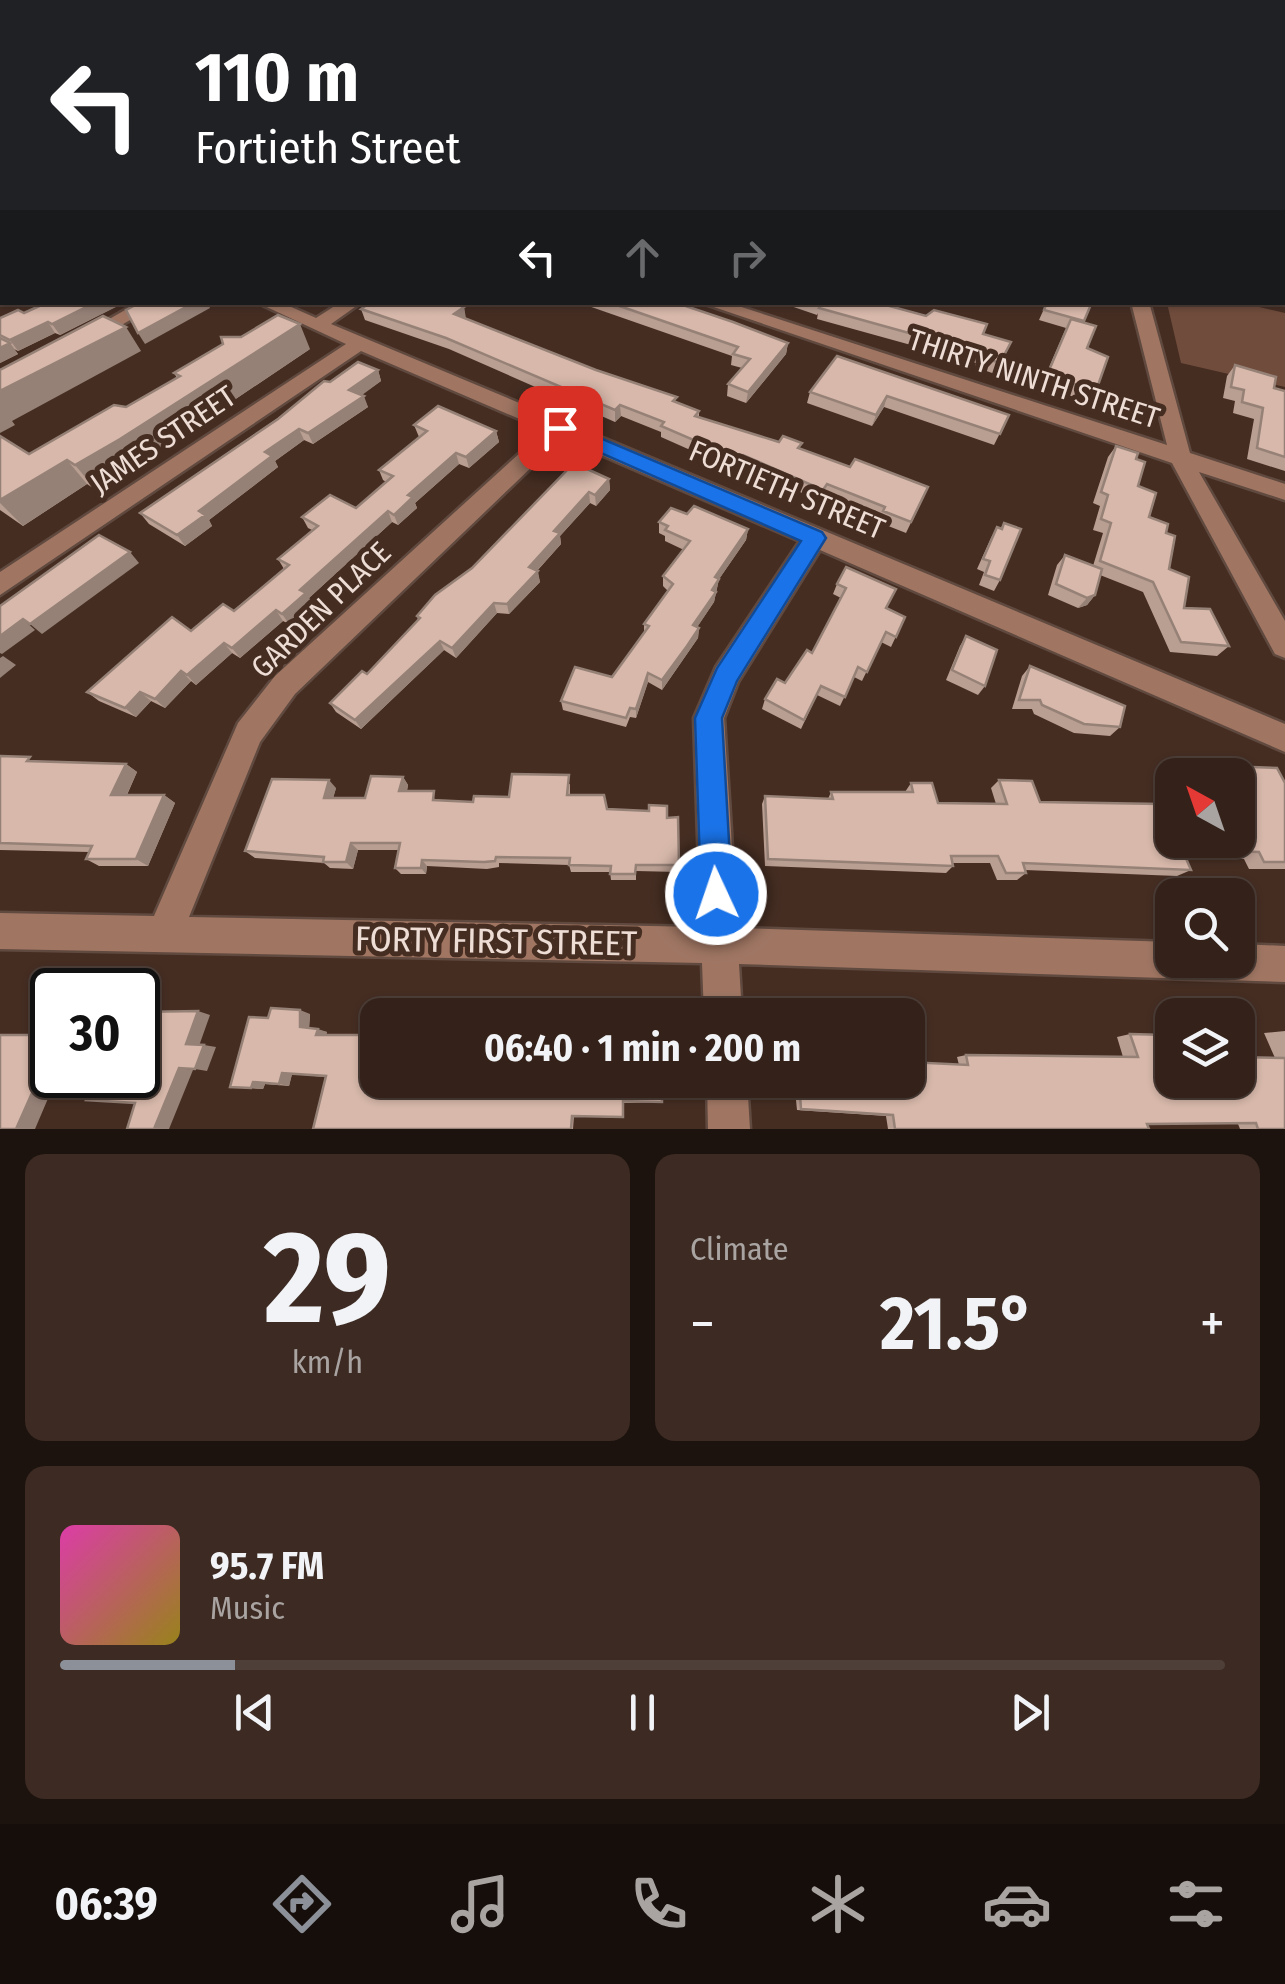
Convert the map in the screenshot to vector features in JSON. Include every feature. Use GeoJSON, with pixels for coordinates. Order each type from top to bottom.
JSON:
{"type":"FeatureCollection","features":[{"type":"Feature","properties":{"kind":"street"},"geometry":{"type":"LineString","coordinates":[[68,347],[148,305]]}},
{"type":"Feature","properties":{"kind":"street","name":"FORTIETH STREET"},"geometry":{"type":"LineString","coordinates":[[271,305],[1285,738]]}},
{"type":"Feature","properties":{"kind":"street"},"geometry":{"type":"LineString","coordinates":[[318,325],[349,305]]}},
{"type":"Feature","properties":{"kind":"street","name":"THIRTY NINTH STREET"},"geometry":{"type":"LineString","coordinates":[[716,305],[1285,492]]}},
{"type":"Feature","properties":{"kind":"street"},"geometry":{"type":"LineString","coordinates":[[1141,305],[1182,460],[1285,646]]}},
{"type":"Feature","properties":{"kind":"street","name":"JAMES STREET"},"geometry":{"type":"LineString","coordinates":[[0,586],[359,344]]}},
{"type":"Feature","properties":{"kind":"street","name":"GARDEN PLACE"},"geometry":{"type":"LineString","coordinates":[[163,936],[249,733],[285,685],[560,428]]}},
{"type":"Feature","properties":{"kind":"street"},"geometry":{"type":"LineString","coordinates":[[723,998],[709,718],[726,676],[814,538]]}},
{"type":"Feature","properties":{"kind":"street","name":"FORTY FIRST STREET"},"geometry":{"type":"LineString","coordinates":[[0,931],[720,945],[1155,959]]}},
{"type":"Feature","properties":{"kind":"street","name":"FORTY FIRST STREET"},"geometry":{"type":"LineString","coordinates":[[1255,963],[1285,964]]}},
{"type":"Feature","properties":{"kind":"street"},"geometry":{"type":"LineString","coordinates":[[728,1098],[729,1129]]}},
{"type":"Feature","properties":{"kind":"shaded area"},"geometry":{"type":"Polygon","coordinates":[[[1167,305],[1251,305],[1285,313],[1285,387],[1181,363],[1167,305]]]}},
{"type":"Feature","properties":{"kind":"building"},"geometry":{"type":"Polygon","coordinates":[[[41,305],[90,305],[10,340],[0,335],[0,318],[18,310],[24,313],[41,305]]]}},
{"type":"Feature","properties":{"kind":"building"},"geometry":{"type":"Polygon","coordinates":[[[135,305],[189,305],[138,333],[126,310],[135,305]]]}},
{"type":"Feature","properties":{"kind":"building"},"geometry":{"type":"Polygon","coordinates":[[[367,305],[459,305],[464,307],[454,314],[677,397],[673,401],[699,411],[695,416],[779,442],[783,436],[802,443],[798,448],[850,467],[855,459],[928,487],[911,522],[827,484],[823,490],[743,455],[735,458],[661,426],[664,422],[620,405],[615,410],[446,338],[361,309],[367,305]]]}},
{"type":"Feature","properties":{"kind":"building"},"geometry":{"type":"Polygon","coordinates":[[[617,305],[683,305],[788,343],[748,392],[728,384],[750,359],[733,354],[738,347],[617,305]]]}},
{"type":"Feature","properties":{"kind":"building"},"geometry":{"type":"Polygon","coordinates":[[[886,305],[926,316],[934,310],[987,324],[983,334],[1011,342],[1000,363],[979,356],[981,353],[819,308],[886,305]]]}},
{"type":"Feature","properties":{"kind":"building"},"geometry":{"type":"Polygon","coordinates":[[[1046,305],[1091,305],[1084,321],[1044,310],[1046,305]]]}},
{"type":"Feature","properties":{"kind":"building"},"geometry":{"type":"Polygon","coordinates":[[[278,315],[300,324],[120,439],[75,465],[67,460],[0,500],[0,436],[29,454],[114,405],[126,407],[180,376],[174,373],[223,344],[221,337],[241,337],[278,315]]]}},
{"type":"Feature","properties":{"kind":"building"},"geometry":{"type":"Polygon","coordinates":[[[103,316],[126,327],[0,391],[0,370],[103,316]]]}},
{"type":"Feature","properties":{"kind":"building"},"geometry":{"type":"Polygon","coordinates":[[[1071,319],[1096,326],[1087,348],[1108,357],[1096,391],[1047,375],[1071,319]]]}},
{"type":"Feature","properties":{"kind":"building"},"geometry":{"type":"Polygon","coordinates":[[[837,356],[1009,415],[1000,434],[887,396],[876,415],[810,392],[837,356]]]}},
{"type":"Feature","properties":{"kind":"building"},"geometry":{"type":"Polygon","coordinates":[[[358,362],[378,370],[349,390],[364,396],[308,433],[299,429],[265,452],[272,456],[199,511],[205,515],[177,535],[140,513],[278,419],[324,381],[330,382],[358,362]]]}},
{"type":"Feature","properties":{"kind":"building"},"geometry":{"type":"Polygon","coordinates":[[[1235,365],[1276,377],[1274,388],[1285,391],[1285,457],[1257,448],[1263,408],[1242,402],[1244,390],[1231,387],[1235,365]]]}},
{"type":"Feature","properties":{"kind":"building"},"geometry":{"type":"Polygon","coordinates":[[[438,406],[496,431],[466,457],[456,453],[408,495],[413,497],[394,515],[388,511],[300,590],[306,593],[282,614],[276,610],[232,648],[224,643],[187,675],[181,671],[155,699],[140,692],[125,708],[87,692],[172,617],[191,631],[223,604],[234,611],[289,565],[278,559],[318,526],[302,517],[330,495],[356,508],[393,476],[379,470],[427,431],[414,425],[438,406]]]}},
{"type":"Feature","properties":{"kind":"building"},"geometry":{"type":"Polygon","coordinates":[[[1116,446],[1138,453],[1136,459],[1145,462],[1138,486],[1156,493],[1149,517],[1168,524],[1166,533],[1175,536],[1169,569],[1189,577],[1184,608],[1210,609],[1229,646],[1181,642],[1153,582],[1100,561],[1111,523],[1101,519],[1108,495],[1101,492],[1116,446]]]}},
{"type":"Feature","properties":{"kind":"building"},"geometry":{"type":"Polygon","coordinates":[[[574,463],[609,479],[595,495],[589,492],[554,531],[560,533],[529,567],[538,571],[507,604],[494,603],[452,648],[440,641],[355,720],[330,703],[362,671],[367,674],[420,618],[417,616],[435,595],[472,568],[574,463]]]}},
{"type":"Feature","properties":{"kind":"building"},"geometry":{"type":"Polygon","coordinates":[[[694,506],[748,529],[715,577],[719,579],[712,590],[716,592],[693,625],[699,628],[687,646],[662,680],[648,673],[636,709],[630,708],[626,718],[561,701],[575,667],[612,677],[649,626],[644,624],[673,584],[663,576],[690,541],[665,530],[668,526],[659,522],[671,508],[687,514],[694,506]]]}},
{"type":"Feature","properties":{"kind":"building"},"geometry":{"type":"Polygon","coordinates":[[[1004,523],[1021,529],[1000,580],[985,575],[990,561],[983,559],[997,527],[1002,529],[1004,523]]]}},
{"type":"Feature","properties":{"kind":"building"},"geometry":{"type":"Polygon","coordinates":[[[99,535],[130,552],[30,624],[23,619],[0,636],[0,606],[99,535]]]}},
{"type":"Feature","properties":{"kind":"building"},"geometry":{"type":"Polygon","coordinates":[[[1065,555],[1102,569],[1095,595],[1087,598],[1056,584],[1065,555]]]}},
{"type":"Feature","properties":{"kind":"building"},"geometry":{"type":"Polygon","coordinates":[[[846,567],[896,589],[886,608],[905,617],[896,637],[886,632],[867,672],[858,667],[845,697],[821,686],[804,720],[765,699],[777,679],[785,683],[807,650],[812,653],[846,588],[837,584],[846,567]]]}},
{"type":"Feature","properties":{"kind":"building"},"geometry":{"type":"Polygon","coordinates":[[[966,636],[997,650],[985,686],[952,670],[966,636]]]}},
{"type":"Feature","properties":{"kind":"building"},"geometry":{"type":"Polygon","coordinates":[[[1030,666],[1125,706],[1120,727],[1084,724],[1042,705],[1040,700],[1019,700],[1030,666]]]}},
{"type":"Feature","properties":{"kind":"building"},"geometry":{"type":"Polygon","coordinates":[[[0,756],[30,757],[27,761],[126,764],[111,795],[164,795],[136,859],[86,859],[92,846],[0,843],[0,756]]]}},
{"type":"Feature","properties":{"kind":"building"},"geometry":{"type":"Polygon","coordinates":[[[1255,767],[1277,768],[1285,783],[1285,862],[1264,862],[1255,852],[1255,767]]]}},
{"type":"Feature","properties":{"kind":"building"},"geometry":{"type":"Polygon","coordinates":[[[512,774],[569,775],[567,795],[604,795],[607,809],[649,811],[649,805],[667,806],[667,818],[678,817],[679,865],[636,865],[635,874],[610,874],[611,866],[569,865],[570,858],[496,857],[495,861],[484,862],[422,860],[421,868],[395,868],[400,843],[351,843],[346,862],[245,851],[272,779],[329,780],[324,798],[365,798],[371,776],[403,777],[399,791],[434,791],[433,800],[473,802],[474,796],[509,797],[512,774]]]}},
{"type":"Feature","properties":{"kind":"building"},"geometry":{"type":"Polygon","coordinates":[[[999,780],[1032,781],[1040,802],[1155,804],[1155,858],[1186,858],[1191,870],[1023,863],[1026,873],[1006,873],[998,856],[951,856],[953,866],[768,859],[765,796],[833,799],[831,792],[913,792],[911,783],[932,783],[938,803],[1007,804],[999,780]]]}},
{"type":"Feature","properties":{"kind":"building"},"geometry":{"type":"Polygon","coordinates":[[[271,1008],[300,1010],[300,1027],[318,1029],[316,1035],[360,1035],[360,1098],[662,1098],[662,1102],[623,1101],[623,1117],[572,1116],[571,1129],[313,1129],[326,1076],[282,1073],[279,1084],[253,1082],[251,1088],[230,1087],[249,1017],[268,1018],[271,1008]]]}},
{"type":"Feature","properties":{"kind":"building"},"geometry":{"type":"Polygon","coordinates":[[[198,1011],[186,1044],[204,1045],[195,1069],[179,1068],[154,1129],[127,1129],[135,1103],[86,1100],[160,1098],[160,1012],[198,1011]]]}},
{"type":"Feature","properties":{"kind":"building"},"geometry":{"type":"Polygon","coordinates":[[[1130,1034],[1155,1035],[1155,1098],[1255,1098],[1255,1057],[1285,1058],[1285,1129],[1258,1129],[1256,1123],[1147,1124],[1149,1129],[895,1129],[893,1115],[801,1109],[800,1098],[925,1098],[925,1063],[968,1065],[966,1055],[1138,1057],[1130,1034]]]}},
{"type":"Feature","properties":{"kind":"building"},"geometry":{"type":"Polygon","coordinates":[[[0,1035],[30,1035],[30,1098],[16,1129],[0,1129],[0,1035]]]}},
{"type":"Feature","properties":{"kind":"route"},"geometry":{"type":"LineString","coordinates":[[560,428],[814,538],[726,676],[709,718],[716,894]]}}]}
